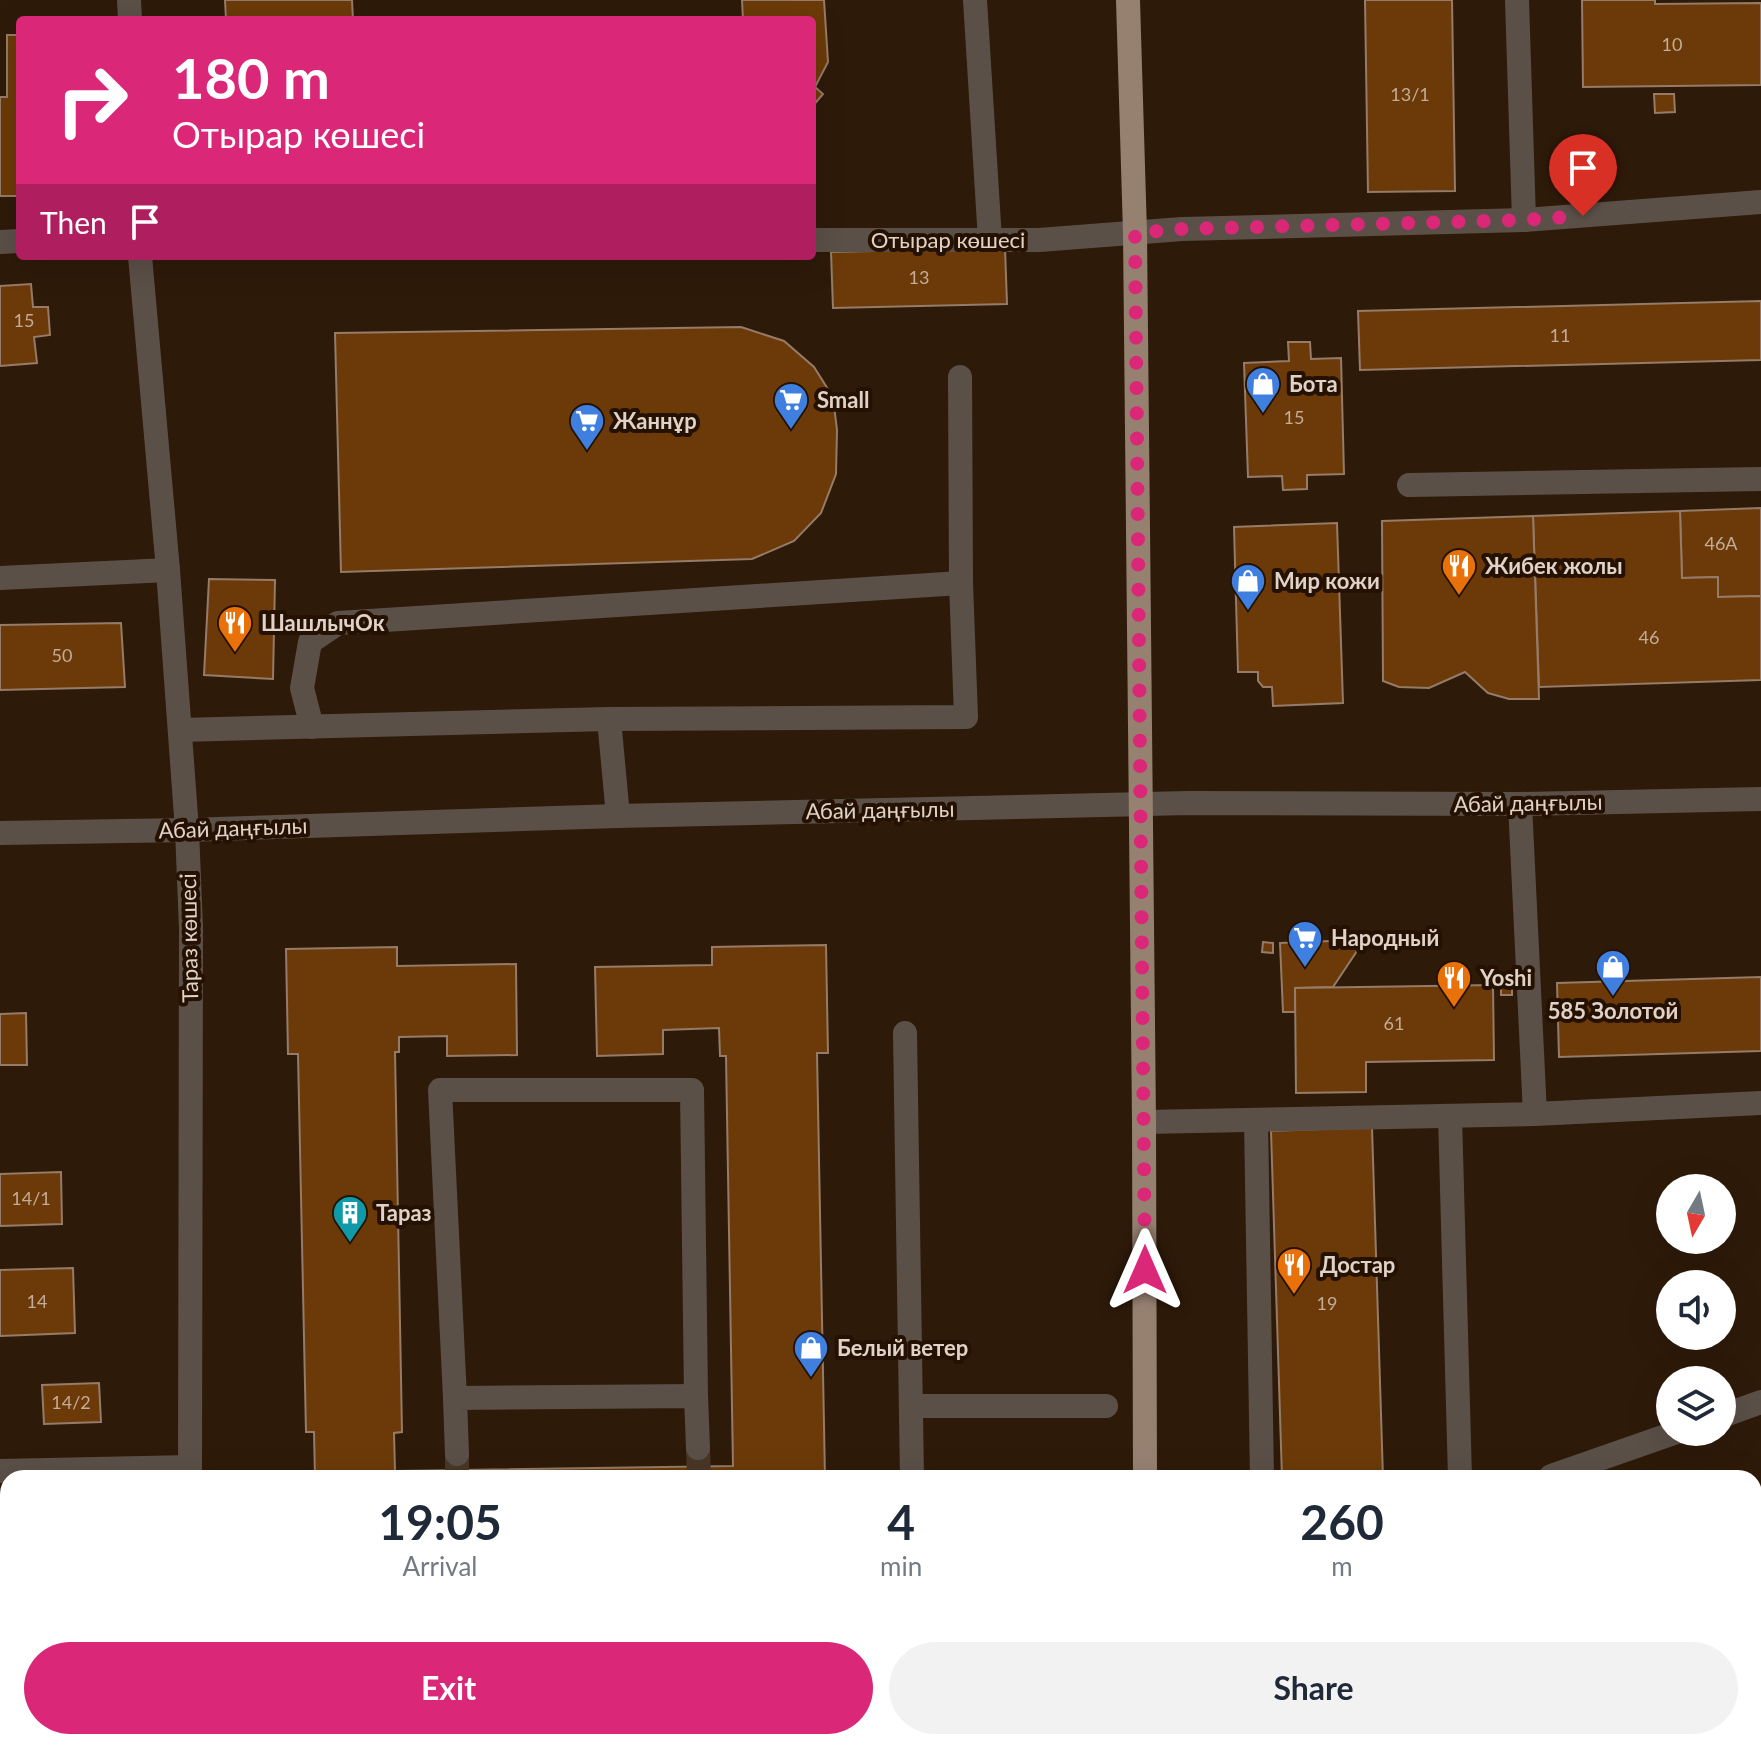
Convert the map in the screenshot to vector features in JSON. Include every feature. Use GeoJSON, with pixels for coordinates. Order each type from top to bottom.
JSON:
{"type":"FeatureCollection","features":[{"type":"Feature","properties":{"kind":"main road"},"geometry":{"type":"LineString","coordinates":[[1128,0],[1135,233],[1145,1470]]}},
{"type":"Feature","properties":{"kind":"street"},"geometry":{"type":"LineString","coordinates":[[975,0],[990,240]]}},
{"type":"Feature","properties":{"kind":"street"},"geometry":{"type":"LineString","coordinates":[[1517,0],[1524,220]]}},
{"type":"Feature","properties":{"kind":"street"},"geometry":{"type":"LineString","coordinates":[[1135,233],[1524,220],[1761,202]]}},
{"type":"Feature","properties":{"kind":"street","name":"Отырар көшесі"},"geometry":{"type":"LineString","coordinates":[[816,240],[1039,240],[1135,233]]}},
{"type":"Feature","properties":{"kind":"street","name":"Тараз көшесі"},"geometry":{"type":"LineString","coordinates":[[140,260],[187,830],[191,928],[190,1470]]}},
{"type":"Feature","properties":{"kind":"street"},"geometry":{"type":"LineString","coordinates":[[180,730],[609,719],[966,717],[961,583],[960,377]]}},
{"type":"Feature","properties":{"kind":"street"},"geometry":{"type":"LineString","coordinates":[[1409,485],[1761,479]]}},
{"type":"Feature","properties":{"kind":"street"},"geometry":{"type":"LineString","coordinates":[[0,578],[168,570]]}},
{"type":"Feature","properties":{"kind":"street"},"geometry":{"type":"LineString","coordinates":[[312,727],[302,688],[310,642],[338,623],[961,583]]}},
{"type":"Feature","properties":{"kind":"street"},"geometry":{"type":"LineString","coordinates":[[609,719],[618,816]]}},
{"type":"Feature","properties":{"kind":"street","name":"Абай даңғылы"},"geometry":{"type":"LineString","coordinates":[[0,833],[1140,805],[1520,804],[1761,799]]}},
{"type":"Feature","properties":{"kind":"street"},"geometry":{"type":"LineString","coordinates":[[1520,804],[1535,1114]]}},
{"type":"Feature","properties":{"kind":"street"},"geometry":{"type":"LineString","coordinates":[[905,1033],[912,1470]]}},
{"type":"Feature","properties":{"kind":"street"},"geometry":{"type":"LineString","coordinates":[[457,1454],[440,1090],[692,1090],[698,1448]]}},
{"type":"Feature","properties":{"kind":"street"},"geometry":{"type":"LineString","coordinates":[[1144,1122],[1535,1114],[1761,1103]]}},
{"type":"Feature","properties":{"kind":"street"},"geometry":{"type":"LineString","coordinates":[[1450,1116],[1460,1470]]}},
{"type":"Feature","properties":{"kind":"street"},"geometry":{"type":"LineString","coordinates":[[1256,1120],[1262,1470]]}},
{"type":"Feature","properties":{"kind":"street"},"geometry":{"type":"LineString","coordinates":[[455,1398],[696,1396]]}},
{"type":"Feature","properties":{"kind":"street"},"geometry":{"type":"LineString","coordinates":[[1736,1411],[1761,1402]]}},
{"type":"Feature","properties":{"kind":"street"},"geometry":{"type":"LineString","coordinates":[[911,1406],[1106,1406]]}},
{"type":"Feature","properties":{"kind":"street"},"geometry":{"type":"LineString","coordinates":[[1568,1470],[1656,1439]]}},
{"type":"Feature","properties":{"kind":"building"},"geometry":{"type":"Polygon","coordinates":[[[225,0],[352,0],[353,16],[226,16],[225,0]]]}},
{"type":"Feature","properties":{"kind":"building"},"geometry":{"type":"Polygon","coordinates":[[[742,0],[824,0],[828,62],[816,85],[816,16],[743,16],[742,0]]]}},
{"type":"Feature","properties":{"kind":"building"},"geometry":{"type":"Polygon","coordinates":[[[1365,0],[1452,0],[1455,191],[1368,192],[1365,0]]]}},
{"type":"Feature","properties":{"kind":"building"},"geometry":{"type":"Polygon","coordinates":[[[1582,0],[1655,0],[1655,4],[1761,3],[1761,85],[1583,87],[1582,0]]]}},
{"type":"Feature","properties":{"kind":"building"},"geometry":{"type":"Polygon","coordinates":[[[7,35],[16,35],[16,196],[0,196],[0,97],[7,97],[7,35]]]}},
{"type":"Feature","properties":{"kind":"building"},"geometry":{"type":"Polygon","coordinates":[[[816,88],[823,94],[816,102],[816,88]]]}},
{"type":"Feature","properties":{"kind":"building"},"geometry":{"type":"Polygon","coordinates":[[[1654,94],[1674,94],[1675,112],[1655,113],[1654,94]]]}},
{"type":"Feature","properties":{"kind":"building"},"geometry":{"type":"Polygon","coordinates":[[[1005,248],[1007,304],[833,308],[831,252],[1005,248]]]}},
{"type":"Feature","properties":{"kind":"building"},"geometry":{"type":"Polygon","coordinates":[[[31,284],[33,307],[48,307],[50,335],[34,337],[37,363],[0,366],[0,286],[31,284]]]}},
{"type":"Feature","properties":{"kind":"building"},"geometry":{"type":"Polygon","coordinates":[[[1761,301],[1761,360],[1360,370],[1358,311],[1761,301]]]}},
{"type":"Feature","properties":{"kind":"building","name":"Жаннұр"},"geometry":{"type":"Polygon","coordinates":[[[741,327],[784,341],[814,367],[833,397],[837,430],[836,474],[821,513],[794,541],[752,559],[341,572],[335,333],[741,327]]]}},
{"type":"Feature","properties":{"kind":"building"},"geometry":{"type":"Polygon","coordinates":[[[1288,342],[1310,342],[1311,359],[1341,358],[1344,474],[1307,475],[1307,489],[1283,490],[1282,476],[1248,477],[1244,363],[1289,361],[1288,342]]]}},
{"type":"Feature","properties":{"kind":"building"},"geometry":{"type":"Polygon","coordinates":[[[1761,508],[1761,596],[1718,597],[1718,577],[1682,578],[1680,511],[1761,508]]]}},
{"type":"Feature","properties":{"kind":"building"},"geometry":{"type":"Polygon","coordinates":[[[1680,511],[1682,578],[1718,577],[1718,597],[1761,596],[1761,680],[1539,687],[1533,516],[1680,511]]]}},
{"type":"Feature","properties":{"kind":"building","name":"Жибек жолы"},"geometry":{"type":"Polygon","coordinates":[[[1533,516],[1539,699],[1509,699],[1488,693],[1465,672],[1429,688],[1399,687],[1383,681],[1382,521],[1533,516]]]}},
{"type":"Feature","properties":{"kind":"building"},"geometry":{"type":"Polygon","coordinates":[[[1337,523],[1343,703],[1273,706],[1272,687],[1263,687],[1258,681],[1258,672],[1238,672],[1234,527],[1337,523]]]}},
{"type":"Feature","properties":{"kind":"building"},"geometry":{"type":"Polygon","coordinates":[[[209,579],[275,580],[273,679],[204,675],[209,579]]]}},
{"type":"Feature","properties":{"kind":"building"},"geometry":{"type":"Polygon","coordinates":[[[121,623],[125,687],[0,690],[0,625],[121,623]]]}},
{"type":"Feature","properties":{"kind":"building"},"geometry":{"type":"Polygon","coordinates":[[[1356,940],[1357,951],[1333,987],[1295,988],[1295,1012],[1283,1012],[1280,943],[1356,940]]]}},
{"type":"Feature","properties":{"kind":"building"},"geometry":{"type":"Polygon","coordinates":[[[1263,942],[1273,943],[1273,953],[1262,952],[1263,942]]]}},
{"type":"Feature","properties":{"kind":"building","name":"Тараз"},"geometry":{"type":"Polygon","coordinates":[[[826,945],[828,1053],[817,1053],[825,1470],[463,1470],[733,1466],[726,1056],[720,1056],[719,1028],[663,1030],[663,1054],[597,1056],[595,967],[712,965],[712,947],[826,945]]]}},
{"type":"Feature","properties":{"kind":"building","name":"Тараз"},"geometry":{"type":"Polygon","coordinates":[[[397,947],[397,966],[516,964],[517,1055],[447,1056],[447,1036],[399,1037],[399,1052],[395,1052],[402,1432],[394,1433],[395,1470],[315,1470],[314,1432],[306,1432],[298,1054],[288,1054],[286,949],[397,947]]]}},
{"type":"Feature","properties":{"kind":"building"},"geometry":{"type":"Polygon","coordinates":[[[1761,977],[1761,1051],[1559,1057],[1557,983],[1761,977]]]}},
{"type":"Feature","properties":{"kind":"building"},"geometry":{"type":"Polygon","coordinates":[[[1493,985],[1494,1060],[1366,1062],[1366,1092],[1296,1093],[1295,988],[1493,985]]]}},
{"type":"Feature","properties":{"kind":"building"},"geometry":{"type":"Polygon","coordinates":[[[1501,985],[1512,985],[1512,995],[1501,995],[1501,985]]]}},
{"type":"Feature","properties":{"kind":"building"},"geometry":{"type":"Polygon","coordinates":[[[26,1013],[27,1065],[0,1065],[0,1014],[26,1013]]]}},
{"type":"Feature","properties":{"kind":"building"},"geometry":{"type":"Polygon","coordinates":[[[1372,1127],[1383,1470],[1282,1470],[1271,1131],[1372,1127]]]}},
{"type":"Feature","properties":{"kind":"building"},"geometry":{"type":"Polygon","coordinates":[[[61,1172],[62,1224],[0,1226],[0,1174],[61,1172]]]}},
{"type":"Feature","properties":{"kind":"building"},"geometry":{"type":"Polygon","coordinates":[[[73,1268],[75,1333],[0,1336],[0,1270],[73,1268]]]}},
{"type":"Feature","properties":{"kind":"building"},"geometry":{"type":"Polygon","coordinates":[[[99,1383],[101,1422],[44,1424],[42,1385],[99,1383]]]}},
{"type":"Feature","properties":{"kind":"tunnel"},"geometry":{"type":"LineString","coordinates":[[698,1448],[699,1470]]}},
{"type":"Feature","properties":{"kind":"tunnel"},"geometry":{"type":"LineString","coordinates":[[457,1454],[457,1470]]}},
{"type":"Feature","properties":{"kind":"place","name":"Бота"},"geometry":{"type":"Point","coordinates":[1263,415]}},
{"type":"Feature","properties":{"kind":"place","name":"Small"},"geometry":{"type":"Point","coordinates":[791,431]}},
{"type":"Feature","properties":{"kind":"place","name":"Жаннұр"},"geometry":{"type":"Point","coordinates":[587,452]}},
{"type":"Feature","properties":{"kind":"place","name":"Жибек жолы"},"geometry":{"type":"Point","coordinates":[1459,597]}},
{"type":"Feature","properties":{"kind":"place","name":"Мир кожи"},"geometry":{"type":"Point","coordinates":[1248,612]}},
{"type":"Feature","properties":{"kind":"place","name":"ШашлычОк"},"geometry":{"type":"Point","coordinates":[235,654]}},
{"type":"Feature","properties":{"kind":"place","name":"Народный"},"geometry":{"type":"Point","coordinates":[1305,969]}},
{"type":"Feature","properties":{"kind":"place","name":"585 Золотой"},"geometry":{"type":"Point","coordinates":[1613,998]}},
{"type":"Feature","properties":{"kind":"place","name":"Yoshi"},"geometry":{"type":"Point","coordinates":[1454,1009]}},
{"type":"Feature","properties":{"kind":"place","name":"Тараз"},"geometry":{"type":"Point","coordinates":[350,1244]}},
{"type":"Feature","properties":{"kind":"place","name":"Достар"},"geometry":{"type":"Point","coordinates":[1294,1296]}},
{"type":"Feature","properties":{"kind":"place","name":"Белый ветер"},"geometry":{"type":"Point","coordinates":[811,1379]}},
{"type":"Feature","properties":{"kind":"route"},"geometry":{"type":"LineString","coordinates":[[1145,1270],[1135,233],[1583,216]]}}]}
